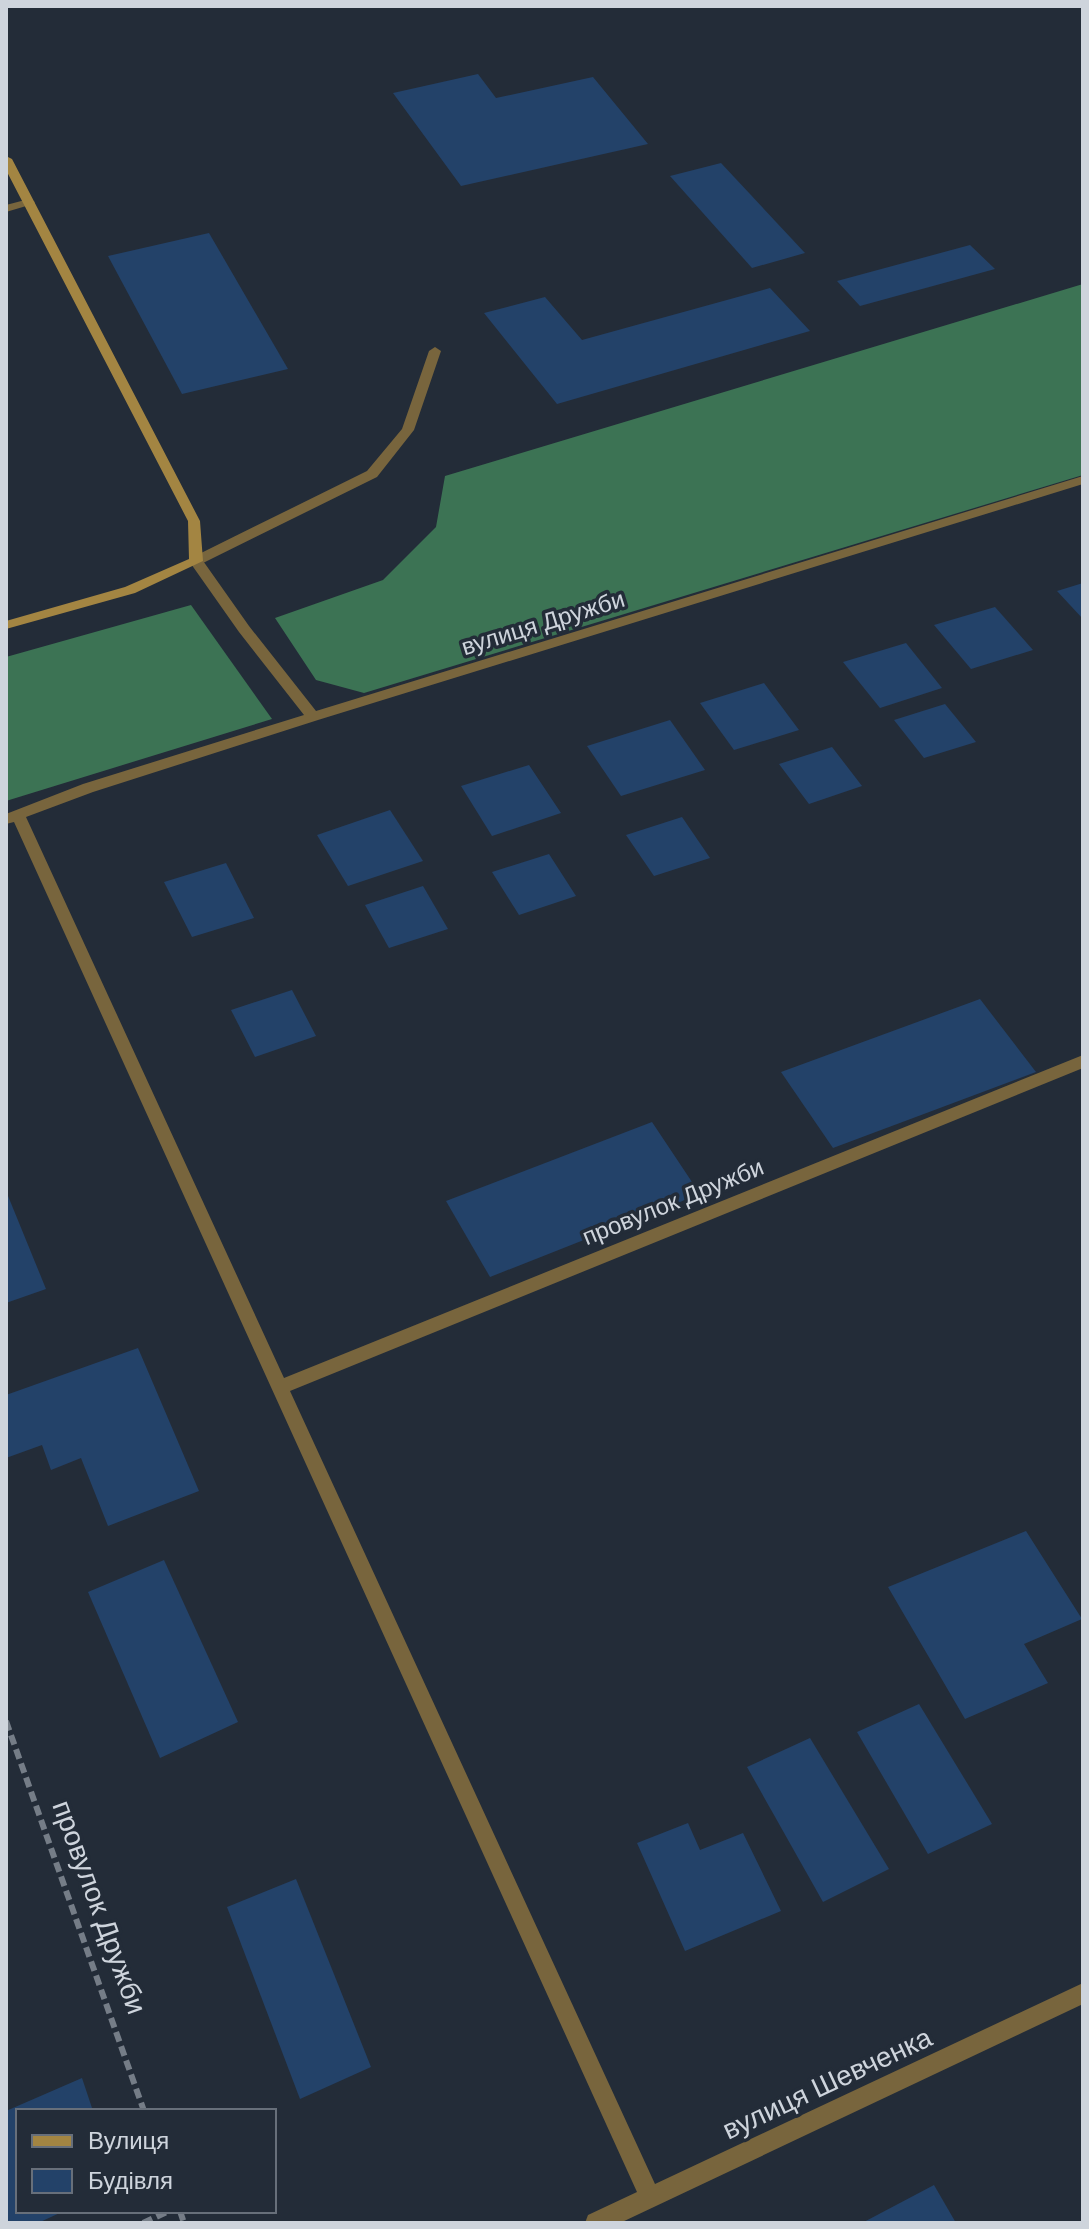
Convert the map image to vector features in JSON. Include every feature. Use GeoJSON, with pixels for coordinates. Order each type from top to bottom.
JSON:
{"type":"FeatureCollection","features":[{"type":"Feature","properties":{"kind":"street"},"geometry":{"type":"LineString","coordinates":[[6,159],[194,521],[196,561],[313,717]]}},
{"type":"Feature","properties":{"kind":"street"},"geometry":{"type":"LineString","coordinates":[[6,209],[29,202]]}},
{"type":"Feature","properties":{"kind":"street"},"geometry":{"type":"LineString","coordinates":[[6,625],[130,590],[372,474],[408,430],[435,351]]}},
{"type":"Feature","properties":{"kind":"street","name":"вулиця Дружби"},"geometry":{"type":"LineString","coordinates":[[12,817],[88,788],[313,717],[1083,480]]}},
{"type":"Feature","properties":{"kind":"street"},"geometry":{"type":"LineString","coordinates":[[12,817],[281,1387],[650,2197]]}},
{"type":"Feature","properties":{"kind":"street","name":"провулок Дружби"},"geometry":{"type":"LineString","coordinates":[[281,1387],[1083,1061]]}},
{"type":"Feature","properties":{"kind":"street","name":"вулиця Шевченка"},"geometry":{"type":"LineString","coordinates":[[596,2223],[1083,1993]]}},
{"type":"Feature","properties":{"kind":"path","name":"провулок Дружби"},"geometry":{"type":"LineString","coordinates":[[6,1721],[143,2109]]}},
{"type":"Feature","properties":{"kind":"path"},"geometry":{"type":"LineString","coordinates":[[143,2223],[165,2213]]}},
{"type":"Feature","properties":{"kind":"green space"},"geometry":{"type":"Polygon","coordinates":[[[1083,284],[1083,475],[364,693],[316,680],[275,618],[383,580],[436,527],[445,476],[1083,284]]]}},
{"type":"Feature","properties":{"kind":"green space"},"geometry":{"type":"Polygon","coordinates":[[[191,605],[272,719],[6,801],[6,657],[191,605]]]}},
{"type":"Feature","properties":{"kind":"building"},"geometry":{"type":"Polygon","coordinates":[[[478,74],[496,98],[593,77],[648,144],[461,186],[393,93],[478,74]]]}},
{"type":"Feature","properties":{"kind":"building"},"geometry":{"type":"Polygon","coordinates":[[[721,163],[805,253],[752,268],[670,176],[721,163]]]}},
{"type":"Feature","properties":{"kind":"building"},"geometry":{"type":"Polygon","coordinates":[[[209,233],[288,369],[182,394],[108,256],[209,233]]]}},
{"type":"Feature","properties":{"kind":"building"},"geometry":{"type":"Polygon","coordinates":[[[970,245],[995,269],[860,306],[837,281],[970,245]]]}},
{"type":"Feature","properties":{"kind":"building"},"geometry":{"type":"Polygon","coordinates":[[[770,288],[810,331],[557,404],[484,313],[545,297],[582,340],[770,288]]]}},
{"type":"Feature","properties":{"kind":"building"},"geometry":{"type":"Polygon","coordinates":[[[1083,583],[1083,619],[1057,591],[1083,583]]]}},
{"type":"Feature","properties":{"kind":"building"},"geometry":{"type":"Polygon","coordinates":[[[995,607],[1033,650],[971,669],[934,625],[995,607]]]}},
{"type":"Feature","properties":{"kind":"building"},"geometry":{"type":"Polygon","coordinates":[[[906,643],[942,688],[880,708],[843,662],[906,643]]]}},
{"type":"Feature","properties":{"kind":"building"},"geometry":{"type":"Polygon","coordinates":[[[764,683],[799,730],[734,750],[700,703],[764,683]]]}},
{"type":"Feature","properties":{"kind":"building"},"geometry":{"type":"Polygon","coordinates":[[[945,704],[976,742],[924,758],[894,720],[945,704]]]}},
{"type":"Feature","properties":{"kind":"building"},"geometry":{"type":"Polygon","coordinates":[[[670,720],[705,770],[621,796],[587,746],[670,720]]]}},
{"type":"Feature","properties":{"kind":"building"},"geometry":{"type":"Polygon","coordinates":[[[832,747],[862,786],[809,804],[779,764],[832,747]]]}},
{"type":"Feature","properties":{"kind":"building"},"geometry":{"type":"Polygon","coordinates":[[[529,765],[561,813],[492,836],[461,786],[529,765]]]}},
{"type":"Feature","properties":{"kind":"building"},"geometry":{"type":"Polygon","coordinates":[[[390,810],[423,861],[348,886],[317,835],[390,810]]]}},
{"type":"Feature","properties":{"kind":"building"},"geometry":{"type":"Polygon","coordinates":[[[682,817],[710,858],[654,876],[626,835],[682,817]]]}},
{"type":"Feature","properties":{"kind":"building"},"geometry":{"type":"Polygon","coordinates":[[[549,854],[576,896],[519,915],[492,872],[549,854]]]}},
{"type":"Feature","properties":{"kind":"building"},"geometry":{"type":"Polygon","coordinates":[[[226,863],[254,918],[192,937],[164,882],[226,863]]]}},
{"type":"Feature","properties":{"kind":"building"},"geometry":{"type":"Polygon","coordinates":[[[423,886],[448,929],[389,948],[365,905],[423,886]]]}},
{"type":"Feature","properties":{"kind":"building"},"geometry":{"type":"Polygon","coordinates":[[[292,990],[316,1036],[255,1057],[231,1010],[292,990]]]}},
{"type":"Feature","properties":{"kind":"building"},"geometry":{"type":"Polygon","coordinates":[[[980,999],[1036,1072],[833,1148],[781,1072],[980,999]]]}},
{"type":"Feature","properties":{"kind":"building"},"geometry":{"type":"Polygon","coordinates":[[[652,1122],[700,1194],[490,1277],[446,1201],[652,1122]]]}},
{"type":"Feature","properties":{"kind":"building"},"geometry":{"type":"Polygon","coordinates":[[[6,1191],[46,1289],[6,1303],[6,1191]]]}},
{"type":"Feature","properties":{"kind":"building"},"geometry":{"type":"Polygon","coordinates":[[[138,1348],[199,1491],[108,1526],[81,1458],[51,1470],[42,1445],[6,1458],[6,1395],[138,1348]]]}},
{"type":"Feature","properties":{"kind":"building"},"geometry":{"type":"Polygon","coordinates":[[[1026,1531],[1082,1619],[1024,1644],[1048,1683],[965,1719],[888,1587],[1026,1531]]]}},
{"type":"Feature","properties":{"kind":"building"},"geometry":{"type":"Polygon","coordinates":[[[164,1560],[238,1722],[160,1758],[88,1592],[164,1560]]]}},
{"type":"Feature","properties":{"kind":"building"},"geometry":{"type":"Polygon","coordinates":[[[919,1704],[992,1824],[928,1854],[857,1732],[919,1704]]]}},
{"type":"Feature","properties":{"kind":"building"},"geometry":{"type":"Polygon","coordinates":[[[810,1738],[889,1869],[823,1902],[747,1767],[810,1738]]]}},
{"type":"Feature","properties":{"kind":"building"},"geometry":{"type":"Polygon","coordinates":[[[688,1823],[700,1850],[743,1833],[781,1911],[685,1951],[637,1843],[688,1823]]]}},
{"type":"Feature","properties":{"kind":"building"},"geometry":{"type":"Polygon","coordinates":[[[296,1879],[371,2067],[300,2099],[227,1907],[296,1879]]]}},
{"type":"Feature","properties":{"kind":"building"},"geometry":{"type":"Polygon","coordinates":[[[82,2078],[92,2109],[16,2109],[16,2213],[60,2213],[38,2223],[6,2223],[6,2111],[82,2078]]]}},
{"type":"Feature","properties":{"kind":"building"},"geometry":{"type":"Polygon","coordinates":[[[934,2185],[956,2223],[862,2223],[934,2185]]]}}]}
